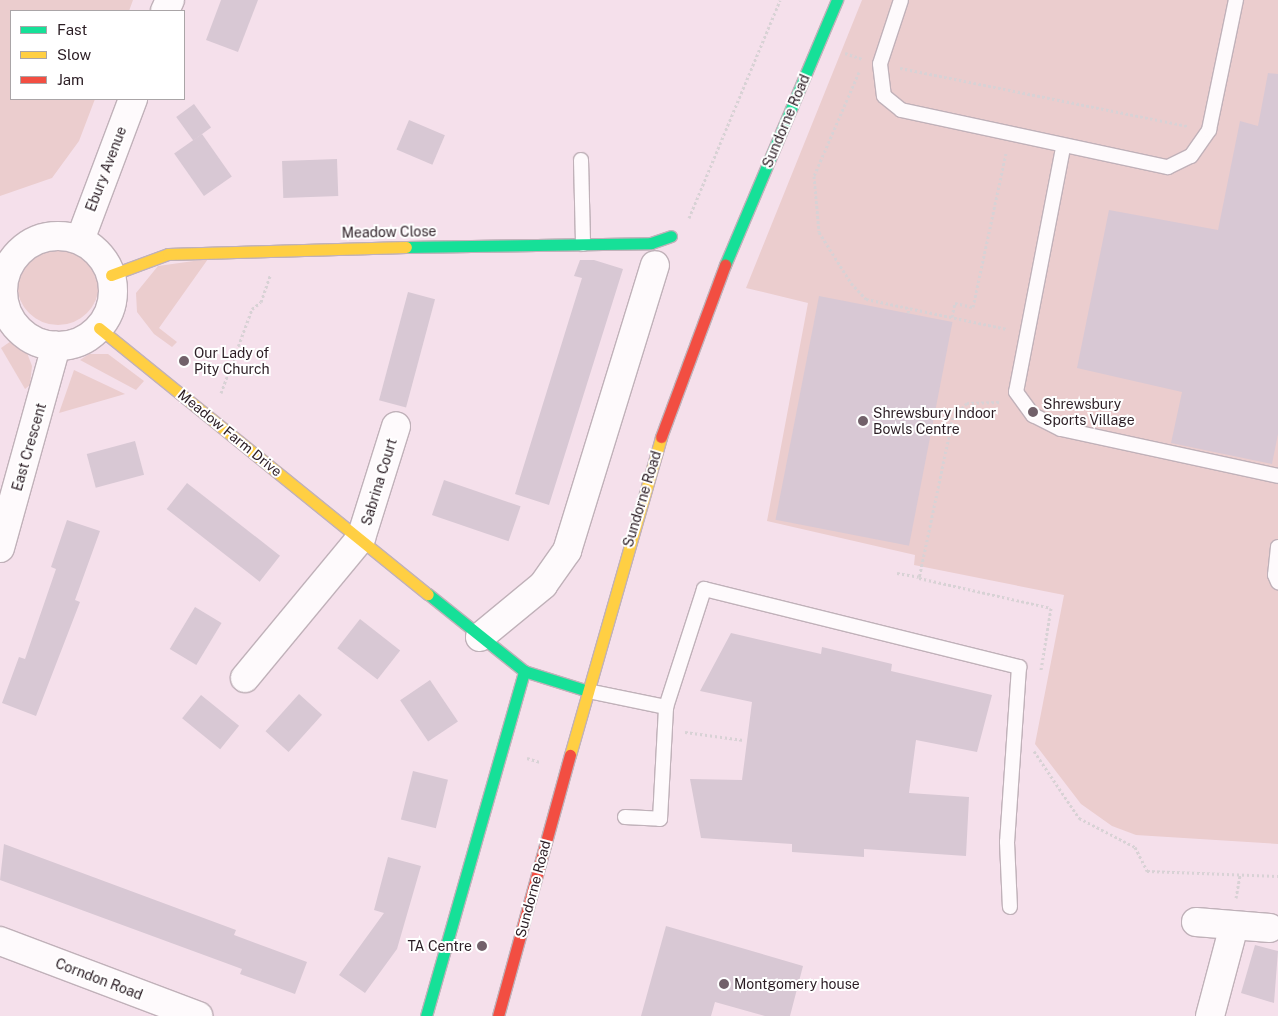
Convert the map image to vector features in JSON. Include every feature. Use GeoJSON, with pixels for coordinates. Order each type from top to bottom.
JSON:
{"type":"FeatureCollection","features":[{"type":"Feature","properties":{"kind":"street","name":"Sundorne Road"},"geometry":{"type":"LineString","coordinates":[[498,1016],[636,517],[676,390],[708,304],[837,0]]}},
{"type":"Feature","properties":{"kind":"street","name":"Ebury Avenue"},"geometry":{"type":"LineString","coordinates":[[80,240],[132,100]]}},
{"type":"Feature","properties":{"kind":"street","name":"Meadow Close"},"geometry":{"type":"LineString","coordinates":[[111,275],[168,254],[280,248],[651,243],[671,236]]}},
{"type":"Feature","properties":{"kind":"street"},"geometry":{"type":"LineString","coordinates":[[49,237],[80,240],[93,248],[111,275],[114,294],[109,312],[99,328],[72,345],[56,346],[38,343],[21,332],[10,318],[4,300],[6,260],[27,247],[49,237]]}},
{"type":"Feature","properties":{"kind":"street"},"geometry":{"type":"LineString","coordinates":[[480,637],[543,585],[567,551],[655,265]]}},
{"type":"Feature","properties":{"kind":"street","name":"Meadow Farm Drive"},"geometry":{"type":"LineString","coordinates":[[99,328],[524,671],[588,692]]}},
{"type":"Feature","properties":{"kind":"street","name":"East Crescent"},"geometry":{"type":"LineString","coordinates":[[0,548],[56,346]]}},
{"type":"Feature","properties":{"kind":"street","name":"Sabrina Court"},"geometry":{"type":"LineString","coordinates":[[361,538],[396,426]]}},
{"type":"Feature","properties":{"kind":"street"},"geometry":{"type":"LineString","coordinates":[[245,678],[361,538]]}},
{"type":"Feature","properties":{"kind":"street"},"geometry":{"type":"LineString","coordinates":[[426,1016],[524,671]]}},
{"type":"Feature","properties":{"kind":"street"},"geometry":{"type":"LineString","coordinates":[[1196,922],[1270,928]]}},
{"type":"Feature","properties":{"kind":"street"},"geometry":{"type":"LineString","coordinates":[[1210,1016],[1234,926]]}},
{"type":"Feature","properties":{"kind":"street","name":"Corndon Road"},"geometry":{"type":"LineString","coordinates":[[0,940],[198,1016]]}},
{"type":"Feature","properties":{"kind":"lane"},"geometry":{"type":"LineString","coordinates":[[901,0],[880,64],[884,96],[901,110],[1063,148],[1168,167],[1191,156],[1209,130],[1236,0]]}},
{"type":"Feature","properties":{"kind":"lane"},"geometry":{"type":"LineString","coordinates":[[1063,148],[1029,333],[1016,392],[1034,415],[1061,429],[1278,476]]}},
{"type":"Feature","properties":{"kind":"lane"},"geometry":{"type":"LineString","coordinates":[[581,160],[583,244]]}},
{"type":"Feature","properties":{"kind":"lane"},"geometry":{"type":"LineString","coordinates":[[1278,547],[1275,575],[1278,582]]}},
{"type":"Feature","properties":{"kind":"lane"},"geometry":{"type":"LineString","coordinates":[[625,817],[660,819],[666,707],[704,589],[1019,667],[1007,842],[1010,907]]}},
{"type":"Feature","properties":{"kind":"lane"},"geometry":{"type":"LineString","coordinates":[[588,692],[666,707]]}},
{"type":"Feature","properties":{"kind":"path"},"geometry":{"type":"LineString","coordinates":[[671,236],[693,213],[780,0]]}},
{"type":"Feature","properties":{"kind":"path"},"geometry":{"type":"LineString","coordinates":[[839,51],[880,64],[1209,130]]}},
{"type":"Feature","properties":{"kind":"path"},"geometry":{"type":"LineString","coordinates":[[864,60],[814,176],[819,232],[851,283],[866,299],[1029,333]]}},
{"type":"Feature","properties":{"kind":"path"},"geometry":{"type":"LineString","coordinates":[[952,317],[955,303],[974,307],[1006,152],[1025,157],[1030,140]]}},
{"type":"Feature","properties":{"kind":"path"},"geometry":{"type":"LineString","coordinates":[[207,415],[223,391],[252,309],[261,302],[280,248]]}},
{"type":"Feature","properties":{"kind":"path"},"geometry":{"type":"LineString","coordinates":[[908,314],[909,308]]}},
{"type":"Feature","properties":{"kind":"path"},"geometry":{"type":"LineString","coordinates":[[919,578],[953,417],[967,403],[995,404],[1016,392]]}},
{"type":"Feature","properties":{"kind":"path"},"geometry":{"type":"LineString","coordinates":[[897,573],[1051,608],[1040,676]]}},
{"type":"Feature","properties":{"kind":"path"},"geometry":{"type":"LineString","coordinates":[[680,732],[744,740]]}},
{"type":"Feature","properties":{"kind":"path"},"geometry":{"type":"LineString","coordinates":[[1029,744],[1079,818],[1135,847],[1148,871],[1278,876]]}},
{"type":"Feature","properties":{"kind":"shaded area"},"geometry":{"type":"Polygon","coordinates":[[[0,0],[133,0],[129,10],[10,10],[10,100],[95,100],[79,141],[52,178],[0,196],[0,0]]]}},
{"type":"Feature","properties":{"kind":"shaded area","name":"Shrewsbury Sports Village"},"geometry":{"type":"Polygon","coordinates":[[[862,0],[1278,0],[1278,844],[1136,835],[1112,826],[1081,804],[1035,744],[1064,595],[914,565],[915,555],[767,521],[808,303],[746,288],[862,0]]]}},
{"type":"Feature","properties":{"kind":"shaded area"},"geometry":{"type":"Polygon","coordinates":[[[58,243],[74,247],[87,255],[95,268],[99,284],[95,300],[87,313],[74,321],[58,325],[42,321],[29,313],[21,300],[17,284],[21,268],[29,255],[42,247],[58,243]]]}},
{"type":"Feature","properties":{"kind":"shaded area"},"geometry":{"type":"Polygon","coordinates":[[[208,259],[159,328],[177,342],[172,347],[154,334],[137,312],[136,293],[158,266],[208,259]]]}},
{"type":"Feature","properties":{"kind":"shaded area"},"geometry":{"type":"Polygon","coordinates":[[[14,339],[26,350],[32,366],[30,385],[25,389],[1,348],[14,339]]]}},
{"type":"Feature","properties":{"kind":"shaded area"},"geometry":{"type":"Polygon","coordinates":[[[89,354],[108,354],[144,381],[136,390],[80,360],[89,354]]]}},
{"type":"Feature","properties":{"kind":"shaded area"},"geometry":{"type":"Polygon","coordinates":[[[74,370],[125,394],[59,413],[74,370]]]}},
{"type":"Feature","properties":{"kind":"building"},"geometry":{"type":"Polygon","coordinates":[[[221,0],[258,0],[238,52],[206,40],[221,0]]]}},
{"type":"Feature","properties":{"kind":"building"},"geometry":{"type":"Polygon","coordinates":[[[1268,73],[1278,74],[1278,434],[1272,464],[1171,443],[1182,392],[1077,368],[1109,210],[1218,230],[1240,121],[1258,126],[1268,73]]]}},
{"type":"Feature","properties":{"kind":"building"},"geometry":{"type":"Polygon","coordinates":[[[194,104],[211,127],[193,140],[176,117],[194,104]]]}},
{"type":"Feature","properties":{"kind":"building"},"geometry":{"type":"Polygon","coordinates":[[[409,120],[445,135],[432,165],[396,149],[409,120]]]}},
{"type":"Feature","properties":{"kind":"building"},"geometry":{"type":"Polygon","coordinates":[[[202,134],[232,177],[204,196],[174,154],[202,134]]]}},
{"type":"Feature","properties":{"kind":"building"},"geometry":{"type":"Polygon","coordinates":[[[337,159],[338,196],[283,198],[282,161],[337,159]]]}},
{"type":"Feature","properties":{"kind":"building"},"geometry":{"type":"Polygon","coordinates":[[[580,260],[594,260],[623,269],[549,505],[515,494],[582,278],[574,276],[580,260]]]}},
{"type":"Feature","properties":{"kind":"building"},"geometry":{"type":"Polygon","coordinates":[[[408,292],[435,299],[406,407],[379,400],[408,292]]]}},
{"type":"Feature","properties":{"kind":"building","name":"Shrewsbury Indoor Bowls Centre"},"geometry":{"type":"Polygon","coordinates":[[[819,296],[953,322],[909,546],[775,520],[819,296]]]}},
{"type":"Feature","properties":{"kind":"building"},"geometry":{"type":"Polygon","coordinates":[[[135,441],[144,475],[96,488],[87,454],[135,441]]]}},
{"type":"Feature","properties":{"kind":"building"},"geometry":{"type":"Polygon","coordinates":[[[444,480],[521,506],[509,541],[432,515],[444,480]]]}},
{"type":"Feature","properties":{"kind":"building"},"geometry":{"type":"Polygon","coordinates":[[[187,483],[280,556],[260,582],[167,509],[187,483]]]}},
{"type":"Feature","properties":{"kind":"building"},"geometry":{"type":"Polygon","coordinates":[[[67,520],[100,531],[75,600],[80,602],[36,716],[2,703],[19,657],[25,659],[56,569],[51,567],[67,520]]]}},
{"type":"Feature","properties":{"kind":"building"},"geometry":{"type":"Polygon","coordinates":[[[195,607],[222,623],[196,665],[170,649],[195,607]]]}},
{"type":"Feature","properties":{"kind":"building"},"geometry":{"type":"Polygon","coordinates":[[[360,619],[400,650],[377,680],[337,648],[360,619]]]}},
{"type":"Feature","properties":{"kind":"building"},"geometry":{"type":"Polygon","coordinates":[[[731,633],[821,654],[822,647],[892,664],[891,671],[992,695],[977,752],[916,740],[909,793],[969,797],[966,856],[864,849],[864,857],[792,852],[792,844],[701,838],[690,779],[742,780],[752,702],[700,691],[731,633]]]}},
{"type":"Feature","properties":{"kind":"building"},"geometry":{"type":"Polygon","coordinates":[[[430,680],[458,721],[428,742],[400,700],[430,680]]]}},
{"type":"Feature","properties":{"kind":"building"},"geometry":{"type":"Polygon","coordinates":[[[299,694],[322,715],[289,752],[266,731],[299,694]]]}},
{"type":"Feature","properties":{"kind":"building"},"geometry":{"type":"Polygon","coordinates":[[[201,695],[239,726],[220,749],[182,718],[201,695]]]}},
{"type":"Feature","properties":{"kind":"building"},"geometry":{"type":"Polygon","coordinates":[[[413,771],[448,780],[436,828],[401,820],[413,771]]]}},
{"type":"Feature","properties":{"kind":"building"},"geometry":{"type":"Polygon","coordinates":[[[4,844],[236,930],[234,935],[307,962],[295,994],[240,974],[242,969],[0,880],[4,844]]]}},
{"type":"Feature","properties":{"kind":"building"},"geometry":{"type":"Polygon","coordinates":[[[388,857],[421,866],[397,949],[365,993],[339,975],[384,913],[374,910],[388,857]]]}},
{"type":"Feature","properties":{"kind":"building","name":"Montgomery house"},"geometry":{"type":"Polygon","coordinates":[[[666,926],[803,966],[790,1016],[765,1016],[715,1002],[711,1016],[641,1016],[666,926]]]}},
{"type":"Feature","properties":{"kind":"building"},"geometry":{"type":"Polygon","coordinates":[[[1255,945],[1278,951],[1274,1003],[1241,993],[1255,945]]]}},
{"type":"Feature","properties":{"kind":"traffic: fast"},"geometry":{"type":"LineString","coordinates":[[725,265],[837,0]]}},
{"type":"Feature","properties":{"kind":"traffic: fast"},"geometry":{"type":"LineString","coordinates":[[406,247],[651,243],[671,236]]}},
{"type":"Feature","properties":{"kind":"traffic: fast"},"geometry":{"type":"LineString","coordinates":[[428,594],[524,671],[588,691]]}},
{"type":"Feature","properties":{"kind":"traffic: fast"},"geometry":{"type":"LineString","coordinates":[[426,1016],[524,671]]}},
{"type":"Feature","properties":{"kind":"traffic: slow"},"geometry":{"type":"LineString","coordinates":[[111,275],[168,254],[406,247]]}},
{"type":"Feature","properties":{"kind":"traffic: slow"},"geometry":{"type":"LineString","coordinates":[[99,328],[428,594]]}},
{"type":"Feature","properties":{"kind":"traffic: slow"},"geometry":{"type":"LineString","coordinates":[[570,755],[661,437]]}},
{"type":"Feature","properties":{"kind":"traffic: jam"},"geometry":{"type":"LineString","coordinates":[[661,437],[725,265]]}},
{"type":"Feature","properties":{"kind":"traffic: jam"},"geometry":{"type":"LineString","coordinates":[[498,1016],[570,755]]}},
{"type":"Feature","properties":{"kind":"place","name":"Our Lady of Pity Church"},"geometry":{"type":"Point","coordinates":[184,361]}},
{"type":"Feature","properties":{"kind":"place","name":"Shrewsbury Sports Village"},"geometry":{"type":"Point","coordinates":[1033,412]}},
{"type":"Feature","properties":{"kind":"place","name":"Shrewsbury Indoor Bowls Centre"},"geometry":{"type":"Point","coordinates":[863,421]}},
{"type":"Feature","properties":{"kind":"place","name":"TA Centre"},"geometry":{"type":"Point","coordinates":[482,946]}},
{"type":"Feature","properties":{"kind":"place","name":"Montgomery house"},"geometry":{"type":"Point","coordinates":[724,984]}}]}
